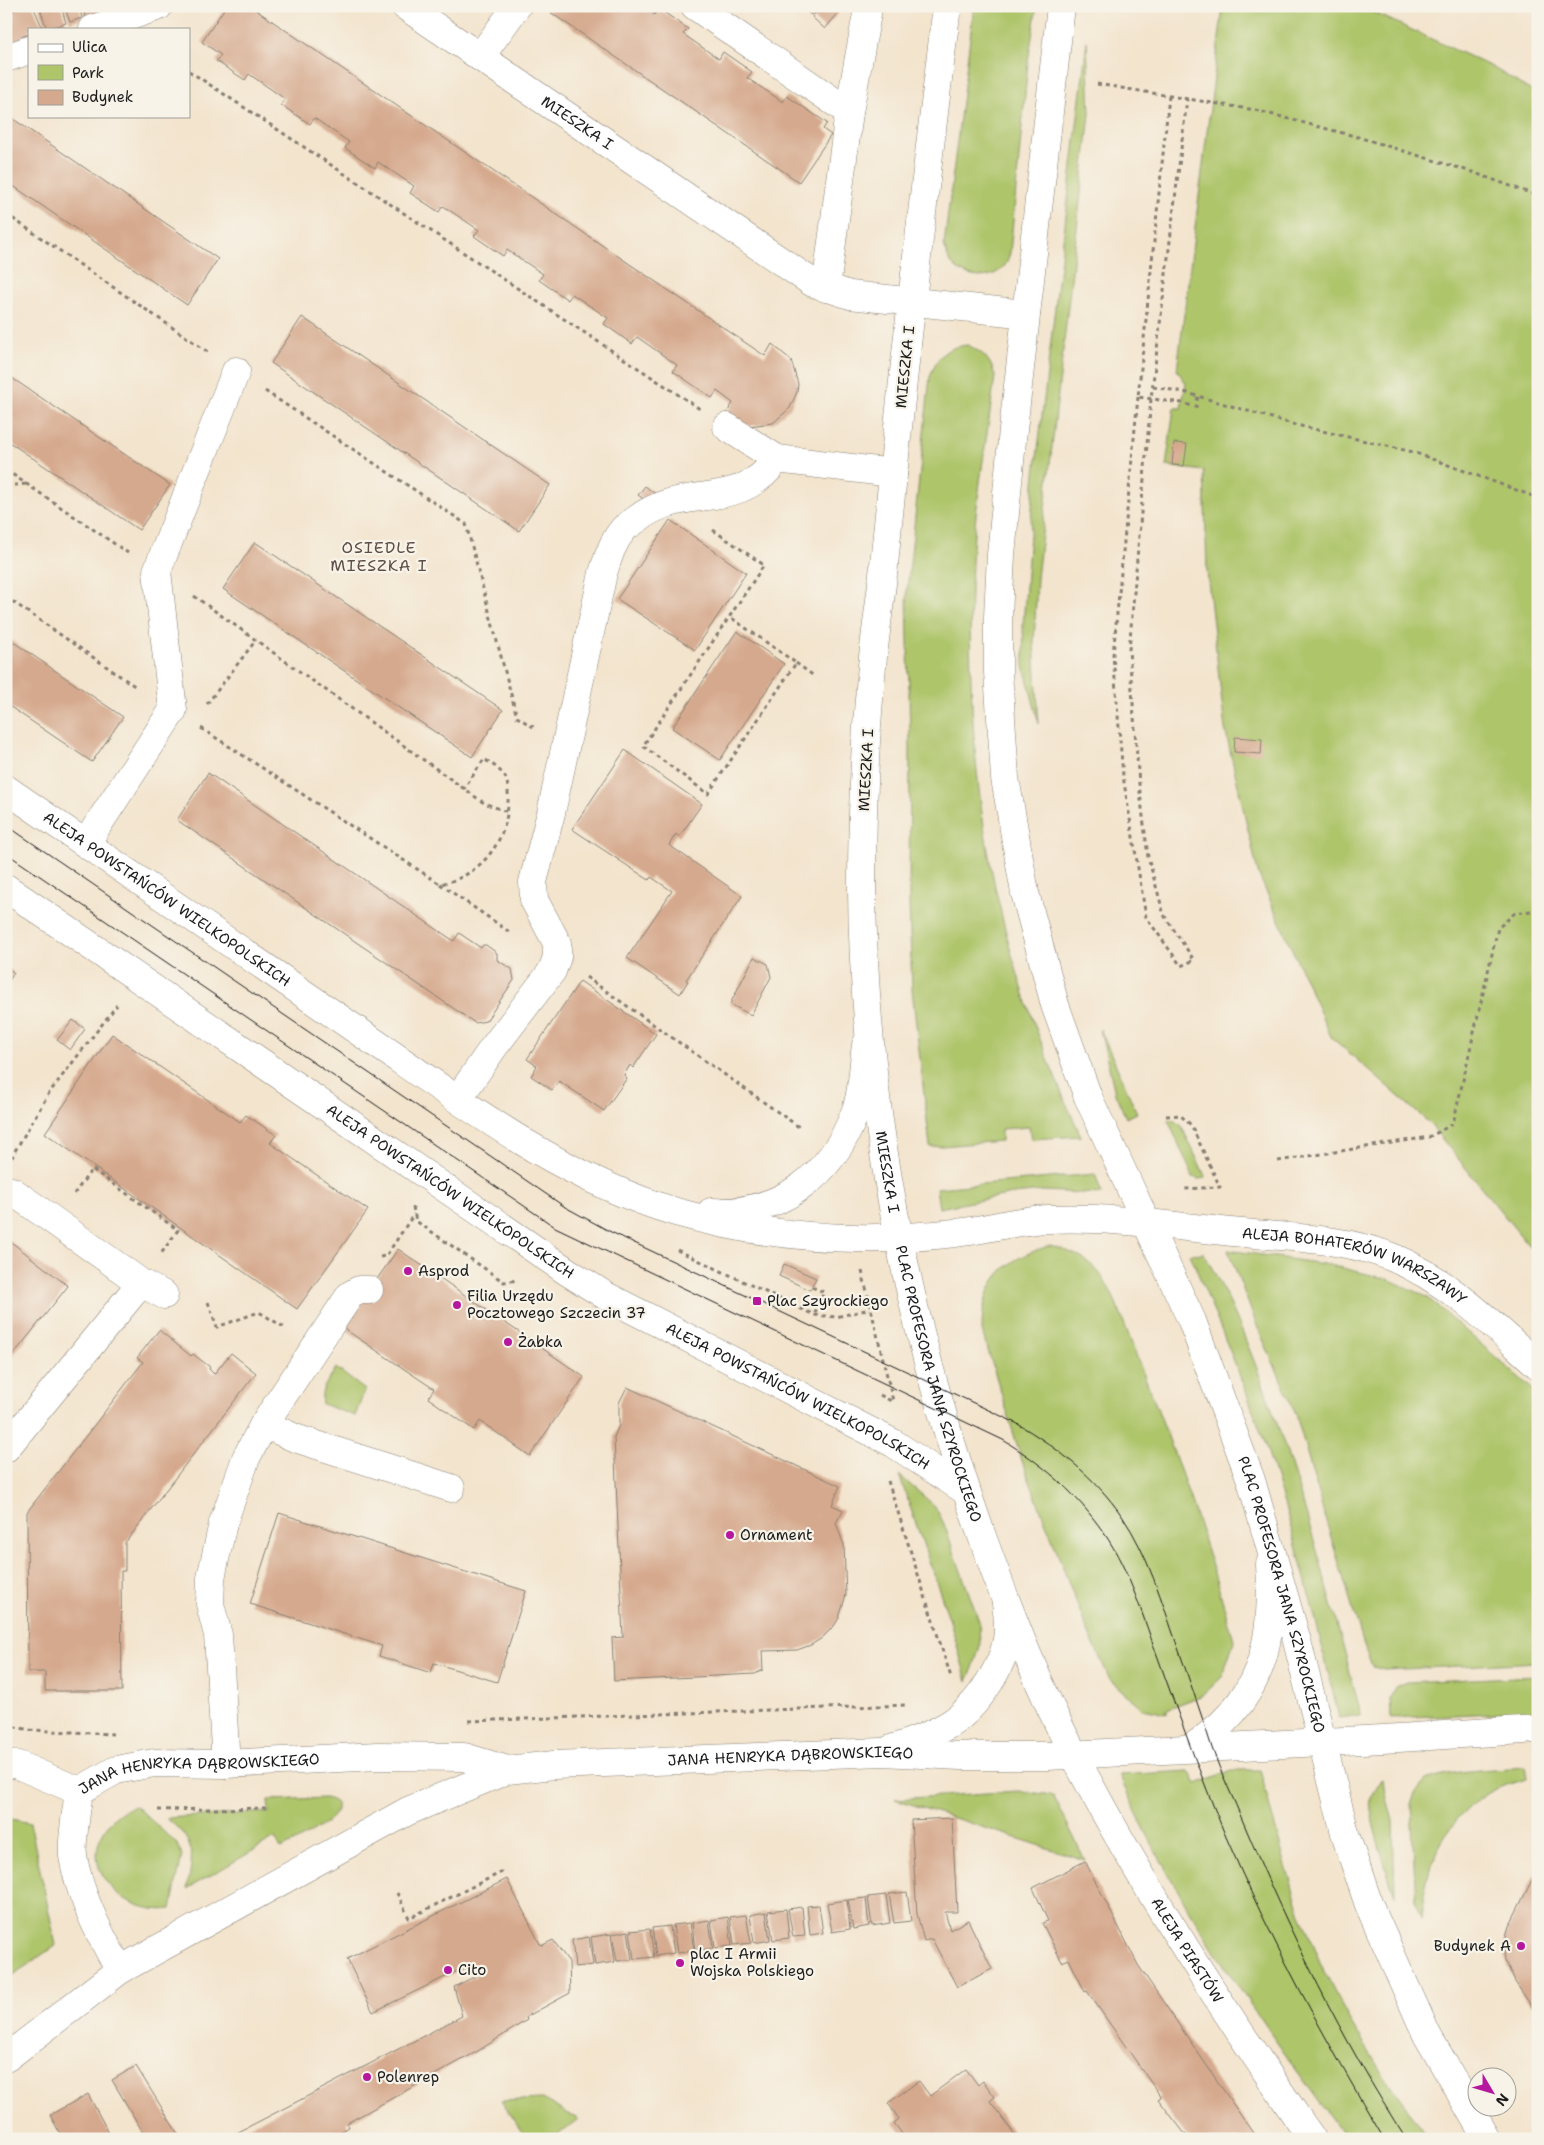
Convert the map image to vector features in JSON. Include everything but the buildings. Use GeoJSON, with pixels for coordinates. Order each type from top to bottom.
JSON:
{"type":"FeatureCollection","features":[{"type":"Feature","properties":{"kind":"street"},"geometry":{"type":"LineString","coordinates":[[96,28],[159,6]]}},
{"type":"Feature","properties":{"kind":"street","name":"MIESZKA I"},"geometry":{"type":"LineString","coordinates":[[405,6],[813,283],[850,295],[1026,314]]}},
{"type":"Feature","properties":{"kind":"street"},"geometry":{"type":"LineString","coordinates":[[480,57],[517,6]]}},
{"type":"Feature","properties":{"kind":"street"},"geometry":{"type":"LineString","coordinates":[[694,6],[849,112]]}},
{"type":"Feature","properties":{"kind":"street","name":"MIESZKA I"},"geometry":{"type":"LineString","coordinates":[[898,1238],[886,1170],[868,1032],[862,889],[865,765],[870,687],[893,473],[947,6]]}},
{"type":"Feature","properties":{"kind":"street"},"geometry":{"type":"LineString","coordinates":[[1061,6],[1006,500],[999,599],[998,672],[1005,778],[1025,893],[1055,1005],[1088,1097],[1145,1222]]}},
{"type":"Feature","properties":{"kind":"street"},"geometry":{"type":"LineString","coordinates":[[826,288],[849,112],[867,14]]}},
{"type":"Feature","properties":{"kind":"street"},"geometry":{"type":"LineString","coordinates":[[6,58],[28,50]]}},
{"type":"Feature","properties":{"kind":"street"},"geometry":{"type":"LineString","coordinates":[[86,843],[173,710],[158,571],[236,371]]}},
{"type":"Feature","properties":{"kind":"street"},"geometry":{"type":"LineString","coordinates":[[727,427],[777,459],[893,473]]}},
{"type":"Feature","properties":{"kind":"street"},"geometry":{"type":"LineString","coordinates":[[458,1099],[493,1048],[552,971],[557,957],[557,943],[534,900],[533,882],[551,813],[603,573],[612,547],[622,530],[642,515],[680,499],[723,496],[748,487],[767,474],[777,459]]}},
{"type":"Feature","properties":{"kind":"street","name":"ALEJA POWSTAŃCÓW WIELKOPOLSKICH"},"geometry":{"type":"LineString","coordinates":[[6,789],[458,1099],[581,1175],[638,1199],[671,1210],[755,1231],[854,1239],[898,1238]]}},
{"type":"Feature","properties":{"kind":"street","name":"ALEJA POWSTAŃCÓW WIELKOPOLSKICH"},"geometry":{"type":"LineString","coordinates":[[6,888],[530,1248],[606,1296],[893,1443],[966,1491]]}},
{"type":"Feature","properties":{"kind":"street"},"geometry":{"type":"LineString","coordinates":[[671,1210],[718,1212],[756,1208],[785,1198],[812,1179],[834,1154],[857,1109],[868,1032]]}},
{"type":"Feature","properties":{"kind":"street"},"geometry":{"type":"LineString","coordinates":[[6,1448],[152,1289],[12,1191]]}},
{"type":"Feature","properties":{"kind":"street","name":"PLAC PROFESORA JANA SZYROCKIEGO"},"geometry":{"type":"LineString","coordinates":[[1045,1219],[1113,1219],[1145,1222],[1192,1321],[1251,1480],[1297,1641],[1321,1742],[1073,1754],[1006,1602],[966,1491],[940,1409],[898,1238],[957,1233],[1045,1219]]}},
{"type":"Feature","properties":{"kind":"street","name":"ALEJA BOHATERÓW WARSZAWY"},"geometry":{"type":"LineString","coordinates":[[1145,1222],[1330,1241],[1356,1246],[1396,1259],[1450,1292],[1483,1317],[1538,1365]]}},
{"type":"Feature","properties":{"kind":"street"},"geometry":{"type":"LineString","coordinates":[[226,1764],[218,1635],[210,1604],[211,1578],[223,1523],[242,1467],[264,1424],[350,1295],[359,1290],[369,1290]]}},
{"type":"Feature","properties":{"kind":"street"},"geometry":{"type":"LineString","coordinates":[[264,1424],[295,1438],[451,1488]]}},
{"type":"Feature","properties":{"kind":"street"},"geometry":{"type":"LineString","coordinates":[[1191,1748],[1228,1720],[1241,1703],[1260,1666],[1267,1643],[1271,1619],[1267,1533]]}},
{"type":"Feature","properties":{"kind":"street"},"geometry":{"type":"LineString","coordinates":[[882,1752],[902,1746],[948,1725],[962,1714],[984,1689],[1001,1662],[1006,1645],[1008,1627],[1006,1602]]}},
{"type":"Feature","properties":{"kind":"street"},"geometry":{"type":"LineString","coordinates":[[1487,2139],[1427,2035],[1379,1932],[1346,1837],[1321,1742],[1538,1729]]}},
{"type":"Feature","properties":{"kind":"street","name":"JANA HENRYKA DĄBROWSKIEGO"},"geometry":{"type":"LineString","coordinates":[[6,2058],[120,1970],[408,1811],[507,1770],[564,1765],[882,1752],[961,1756],[1047,1756],[1073,1754]]}},
{"type":"Feature","properties":{"kind":"street","name":"ALEJA PIASTÓW"},"geometry":{"type":"LineString","coordinates":[[1073,1754],[1146,1884],[1197,1967],[1312,2139]]}},
{"type":"Feature","properties":{"kind":"street","name":"JANA HENRYKA DĄBROWSKIEGO"},"geometry":{"type":"LineString","coordinates":[[120,1970],[101,1937],[87,1905],[72,1855],[79,1791],[116,1770],[154,1763],[226,1764],[378,1756],[464,1757],[507,1770]]}},
{"type":"Feature","properties":{"kind":"street"},"geometry":{"type":"LineString","coordinates":[[6,1763],[18,1765],[79,1791]]}},
{"type":"Feature","properties":{"kind":"path"},"geometry":{"type":"LineString","coordinates":[[190,71],[727,427]]}},
{"type":"Feature","properties":{"kind":"path"},"geometry":{"type":"LineString","coordinates":[[1097,84],[1255,110],[1358,137],[1472,172],[1538,196]]}},
{"type":"Feature","properties":{"kind":"path"},"geometry":{"type":"LineString","coordinates":[[1169,96],[1113,656],[1123,776],[1146,917],[1181,966],[1194,960],[1164,915],[1148,857],[1139,784],[1129,673],[1129,650],[1151,399],[1187,99]]}},
{"type":"Feature","properties":{"kind":"path"},"geometry":{"type":"LineString","coordinates":[[6,214],[236,371],[466,524],[518,717]]}},
{"type":"Feature","properties":{"kind":"path"},"geometry":{"type":"LineString","coordinates":[[1153,387],[1198,396],[1292,424],[1413,452],[1538,498]]}},
{"type":"Feature","properties":{"kind":"path"},"geometry":{"type":"LineString","coordinates":[[1138,397],[1196,407],[1198,396]]}},
{"type":"Feature","properties":{"kind":"path"},"geometry":{"type":"LineString","coordinates":[[6,470],[125,551]]}},
{"type":"Feature","properties":{"kind":"path"},"geometry":{"type":"LineString","coordinates":[[6,486],[27,484]]}},
{"type":"Feature","properties":{"kind":"path"},"geometry":{"type":"LineString","coordinates":[[671,502],[764,565],[644,746],[708,794],[796,663]]}},
{"type":"Feature","properties":{"kind":"path"},"geometry":{"type":"LineString","coordinates":[[158,571],[484,803],[508,812]]}},
{"type":"Feature","properties":{"kind":"path"},"geometry":{"type":"LineString","coordinates":[[6,597],[126,681]]}},
{"type":"Feature","properties":{"kind":"path"},"geometry":{"type":"LineString","coordinates":[[730,617],[814,676]]}},
{"type":"Feature","properties":{"kind":"path"},"geometry":{"type":"LineString","coordinates":[[204,707],[256,640]]}},
{"type":"Feature","properties":{"kind":"path"},"geometry":{"type":"LineString","coordinates":[[200,728],[514,934]]}},
{"type":"Feature","properties":{"kind":"path"},"geometry":{"type":"LineString","coordinates":[[440,884],[454,882],[468,875],[483,863],[501,838],[508,812],[506,778],[498,769],[484,759],[464,789]]}},
{"type":"Feature","properties":{"kind":"path"},"geometry":{"type":"LineString","coordinates":[[1278,1161],[1428,1137],[1453,1124],[1498,928],[1515,914],[1538,910]]}},
{"type":"Feature","properties":{"kind":"path"},"geometry":{"type":"LineString","coordinates":[[557,957],[799,1127]]}},
{"type":"Feature","properties":{"kind":"path"},"geometry":{"type":"LineString","coordinates":[[19,1160],[12,1156],[49,1092],[121,1000]]}},
{"type":"Feature","properties":{"kind":"path"},"geometry":{"type":"LineString","coordinates":[[1166,1116],[1180,1114],[1191,1125],[1220,1188],[1184,1189]]}},
{"type":"Feature","properties":{"kind":"path"},"geometry":{"type":"LineString","coordinates":[[55,1220],[92,1169],[178,1230],[152,1289]]}},
{"type":"Feature","properties":{"kind":"path"},"geometry":{"type":"LineString","coordinates":[[396,1240],[414,1214]]}},
{"type":"Feature","properties":{"kind":"path"},"geometry":{"type":"LineString","coordinates":[[671,1247],[814,1315],[836,1317],[870,1309]]}},
{"type":"Feature","properties":{"kind":"path"},"geometry":{"type":"LineString","coordinates":[[861,1267],[895,1411]]}},
{"type":"Feature","properties":{"kind":"path"},"geometry":{"type":"LineString","coordinates":[[812,1287],[824,1292],[814,1315]]}},
{"type":"Feature","properties":{"kind":"path"},"geometry":{"type":"LineString","coordinates":[[208,1302],[218,1327],[259,1312],[315,1346]]}},
{"type":"Feature","properties":{"kind":"path"},"geometry":{"type":"LineString","coordinates":[[886,1473],[954,1687]]}},
{"type":"Feature","properties":{"kind":"path"},"geometry":{"type":"LineString","coordinates":[[468,1721],[910,1705]]}},
{"type":"Feature","properties":{"kind":"path"},"geometry":{"type":"LineString","coordinates":[[6,1725],[30,1730],[84,1734],[119,1734]]}},
{"type":"Feature","properties":{"kind":"path"},"geometry":{"type":"LineString","coordinates":[[158,1810],[268,1808]]}},
{"type":"Feature","properties":{"kind":"path"},"geometry":{"type":"LineString","coordinates":[[397,1893],[409,1918],[504,1871]]}},
{"type":"Feature","properties":{"kind":"green space"},"geometry":{"type":"Polygon","coordinates":[[[974,6],[1037,6],[1028,62],[1010,253],[1007,263],[1000,270],[985,277],[968,275],[954,266],[949,260],[944,245],[974,6]]]}},
{"type":"Feature","properties":{"kind":"green space"},"geometry":{"type":"Polygon","coordinates":[[[1223,6],[1360,6],[1492,67],[1538,95],[1538,1257],[1429,1123],[1331,1037],[1258,873],[1225,729],[1207,572],[1204,471],[1166,466],[1174,408],[1181,408],[1186,383],[1177,370],[1223,6]]]}},
{"type":"Feature","properties":{"kind":"green space"},"geometry":{"type":"Polygon","coordinates":[[[1087,41],[1090,114],[1037,578],[1034,643],[1039,724],[1024,666],[1023,625],[1034,482],[1087,41]]]}},
{"type":"Feature","properties":{"kind":"green space"},"geometry":{"type":"Polygon","coordinates":[[[968,345],[986,357],[995,376],[974,536],[970,629],[972,709],[984,830],[991,869],[1015,967],[1045,1053],[1081,1136],[1031,1139],[1029,1127],[1001,1129],[1001,1141],[930,1147],[912,989],[909,905],[910,741],[907,591],[930,377],[936,363],[943,354],[953,348],[968,345]]]}},
{"type":"Feature","properties":{"kind":"green space"},"geometry":{"type":"Polygon","coordinates":[[[1100,1029],[1137,1113],[1126,1118],[1115,1093],[1100,1029]]]}},
{"type":"Feature","properties":{"kind":"green space"},"geometry":{"type":"Polygon","coordinates":[[[1171,1119],[1181,1125],[1206,1178],[1198,1179],[1193,1177],[1168,1120],[1171,1119]]]}},
{"type":"Feature","properties":{"kind":"green space"},"geometry":{"type":"Polygon","coordinates":[[[1095,1174],[1102,1194],[1043,1191],[1013,1194],[939,1208],[936,1188],[1095,1174]]]}},
{"type":"Feature","properties":{"kind":"green space"},"geometry":{"type":"Polygon","coordinates":[[[1049,1246],[1065,1250],[1088,1262],[1105,1281],[1115,1301],[1188,1493],[1234,1641],[1222,1677],[1203,1695],[1167,1709],[1167,1714],[1143,1709],[1110,1680],[1085,1625],[1022,1461],[982,1331],[986,1299],[998,1275],[1019,1258],[1049,1246]]]}},
{"type":"Feature","properties":{"kind":"green space"},"geometry":{"type":"Polygon","coordinates":[[[1228,1250],[1330,1265],[1388,1279],[1427,1297],[1538,1394],[1538,1662],[1384,1670],[1373,1667],[1366,1652],[1323,1511],[1296,1414],[1257,1326],[1228,1250]]]}},
{"type":"Feature","properties":{"kind":"green space"},"geometry":{"type":"Polygon","coordinates":[[[1204,1253],[1232,1309],[1274,1414],[1321,1563],[1361,1715],[1339,1718],[1302,1567],[1267,1450],[1236,1365],[1190,1254],[1204,1253]]]}},
{"type":"Feature","properties":{"kind":"green space"},"geometry":{"type":"Polygon","coordinates":[[[336,1368],[365,1390],[355,1416],[322,1404],[323,1390],[336,1368]]]}},
{"type":"Feature","properties":{"kind":"green space"},"geometry":{"type":"Polygon","coordinates":[[[899,1475],[935,1506],[944,1524],[979,1621],[980,1646],[967,1681],[950,1621],[899,1475]]]}},
{"type":"Feature","properties":{"kind":"green space"},"geometry":{"type":"Polygon","coordinates":[[[1538,1676],[1538,1711],[1391,1718],[1390,1698],[1395,1687],[1406,1682],[1538,1676]]]}},
{"type":"Feature","properties":{"kind":"green space"},"geometry":{"type":"Polygon","coordinates":[[[1525,1767],[1527,1779],[1487,1794],[1471,1806],[1447,1833],[1438,1848],[1432,1864],[1423,1899],[1421,1918],[1416,1903],[1411,1805],[1419,1787],[1428,1780],[1448,1774],[1475,1770],[1525,1767]]]}},
{"type":"Feature","properties":{"kind":"green space"},"geometry":{"type":"Polygon","coordinates":[[[1232,1770],[1260,1770],[1281,1848],[1305,1925],[1326,1975],[1361,2039],[1387,2080],[1429,2139],[1346,2139],[1243,1993],[1194,1918],[1150,1840],[1119,1775],[1189,1771],[1196,1784],[1232,1770]]]}},
{"type":"Feature","properties":{"kind":"green space"},"geometry":{"type":"Polygon","coordinates":[[[1382,1778],[1393,1821],[1395,1896],[1372,1818],[1371,1798],[1382,1778]]]}},
{"type":"Feature","properties":{"kind":"green space"},"geometry":{"type":"Polygon","coordinates":[[[1018,1791],[1053,1795],[1085,1860],[895,1799],[1018,1791]]]}},
{"type":"Feature","properties":{"kind":"green space"},"geometry":{"type":"Polygon","coordinates":[[[326,1798],[336,1803],[337,1810],[332,1818],[310,1834],[281,1849],[275,1838],[187,1889],[191,1866],[188,1841],[176,1826],[166,1818],[269,1812],[268,1800],[326,1798]]]}},
{"type":"Feature","properties":{"kind":"green space"},"geometry":{"type":"Polygon","coordinates":[[[136,1806],[178,1845],[182,1855],[171,1909],[154,1909],[137,1905],[122,1897],[110,1886],[101,1873],[97,1858],[99,1842],[108,1825],[120,1813],[136,1806]]]}},
{"type":"Feature","properties":{"kind":"green space"},"geometry":{"type":"Polygon","coordinates":[[[6,1818],[30,1823],[56,1945],[6,1980],[6,1818]]]}},
{"type":"Feature","properties":{"kind":"green space"},"geometry":{"type":"Polygon","coordinates":[[[542,2099],[578,2119],[553,2139],[528,2139],[501,2101],[542,2099]]]}},
{"type":"Feature","properties":{"kind":"tram line"},"geometry":{"type":"LineString","coordinates":[[6,825],[565,1207],[609,1231],[1016,1423],[1046,1442],[1100,1488],[1122,1516],[1147,1562],[1216,1758],[1280,1905],[1339,2025],[1406,2139]]}},
{"type":"Feature","properties":{"kind":"tram line"},"geometry":{"type":"LineString","coordinates":[[6,853],[555,1227],[1003,1440],[1031,1458],[1067,1488],[1099,1526],[1118,1556],[1139,1605],[1208,1792],[1243,1876],[1300,1990],[1384,2139]]}},
{"type":"Feature","properties":{"kind":"place","name":"Asprod"},"geometry":{"type":"Point","coordinates":[408,1271]}},
{"type":"Feature","properties":{"kind":"place","name":"Plac Szyrockiego"},"geometry":{"type":"Point","coordinates":[757,1301]}},
{"type":"Feature","properties":{"kind":"place","name":"Filia Urzędu Pocztowego Szczecin 37"},"geometry":{"type":"Point","coordinates":[457,1305]}},
{"type":"Feature","properties":{"kind":"place","name":"Żabka"},"geometry":{"type":"Point","coordinates":[508,1342]}},
{"type":"Feature","properties":{"kind":"place","name":"Ornament"},"geometry":{"type":"Point","coordinates":[730,1535]}},
{"type":"Feature","properties":{"kind":"place","name":"Budynek A"},"geometry":{"type":"Point","coordinates":[1521,1946]}},
{"type":"Feature","properties":{"kind":"place","name":"plac I Armii Wojska Polskiego"},"geometry":{"type":"Point","coordinates":[680,1963]}},
{"type":"Feature","properties":{"kind":"place","name":"Cito"},"geometry":{"type":"Point","coordinates":[448,1970]}},
{"type":"Feature","properties":{"kind":"place","name":"Polenrep"},"geometry":{"type":"Point","coordinates":[367,2077]}},
{"type":"Feature","properties":{"kind":"district","name":"OSIEDLE MIESZKA I"},"geometry":{"type":"Point","coordinates":[379,556]}}]}
